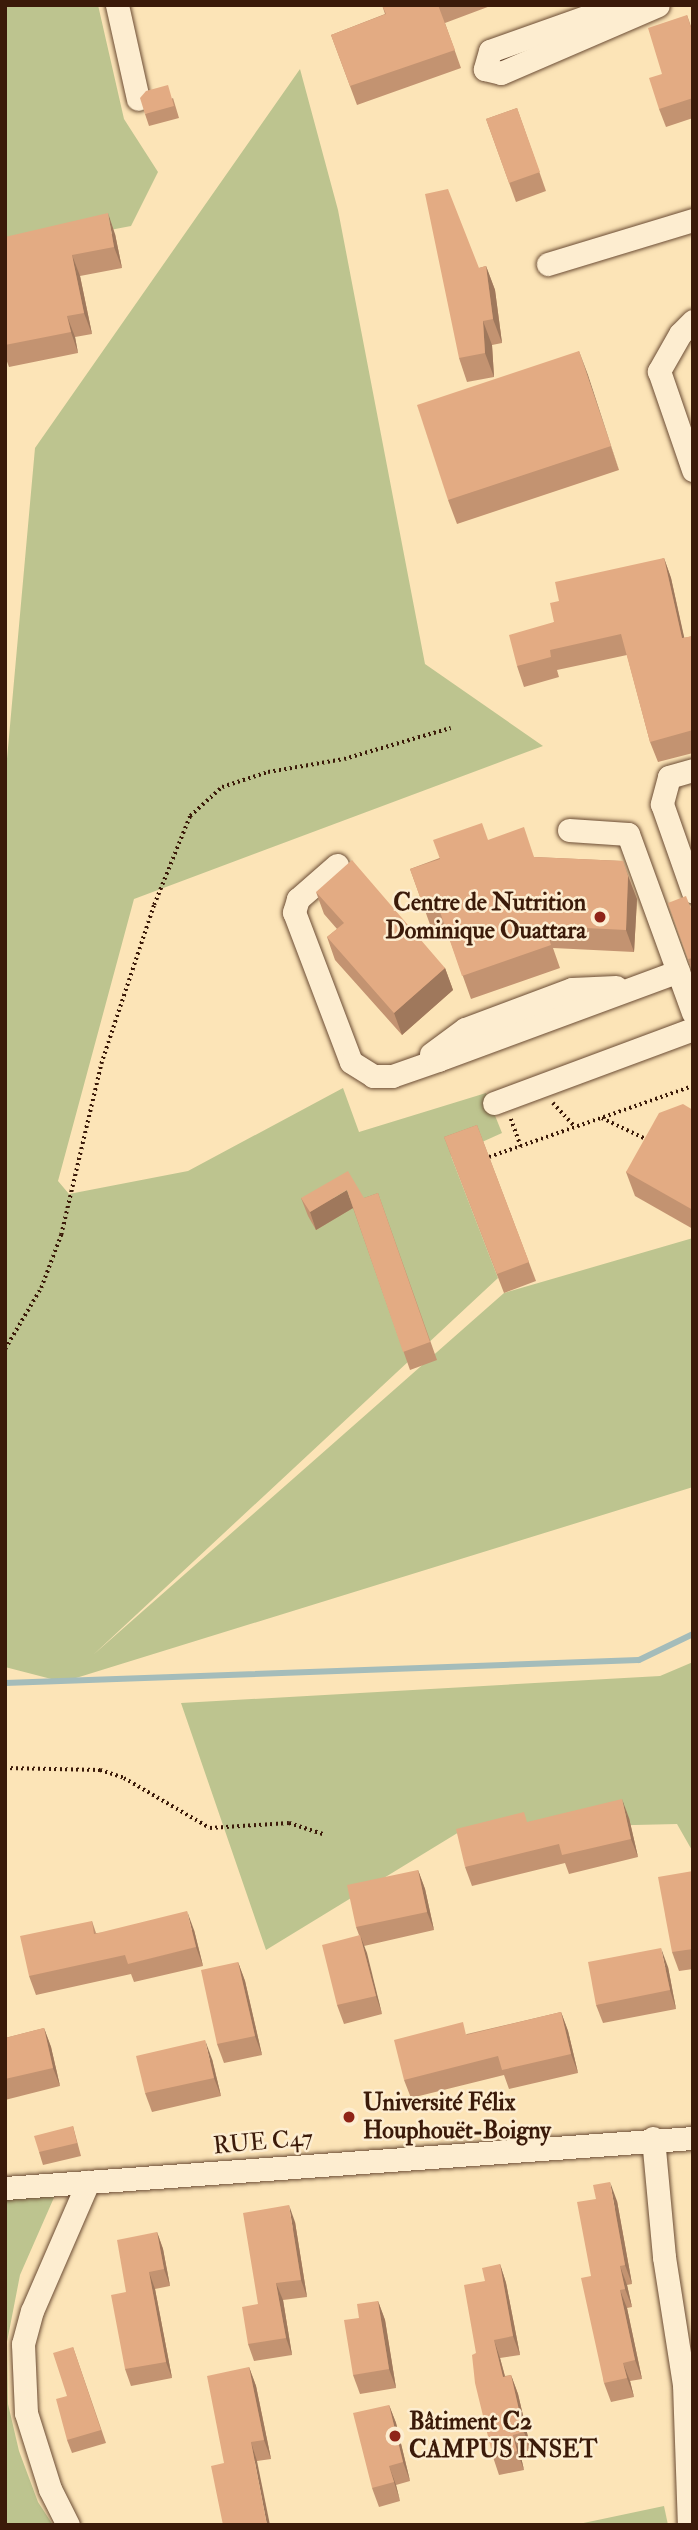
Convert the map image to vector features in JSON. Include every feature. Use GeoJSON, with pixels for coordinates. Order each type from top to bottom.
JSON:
{"type":"FeatureCollection","features":[{"type":"Feature","properties":{"kind":"street"},"geometry":{"type":"LineString","coordinates":[[117,5],[138,99]]}},
{"type":"Feature","properties":{"kind":"street"},"geometry":{"type":"LineString","coordinates":[[619,5],[490,51],[485,69],[501,73],[658,5]]}},
{"type":"Feature","properties":{"kind":"street"},"geometry":{"type":"LineString","coordinates":[[548,264],[693,220]]}},
{"type":"Feature","properties":{"kind":"street"},"geometry":{"type":"LineString","coordinates":[[693,321],[680,334],[659,371],[693,470]]}},
{"type":"Feature","properties":{"kind":"street"},"geometry":{"type":"LineString","coordinates":[[693,770],[669,776],[662,804],[693,892]]}},
{"type":"Feature","properties":{"kind":"street"},"geometry":{"type":"LineString","coordinates":[[569,830],[628,834],[693,1013]]}},
{"type":"Feature","properties":{"kind":"street"},"geometry":{"type":"LineString","coordinates":[[337,865],[298,899],[294,912],[351,1062],[373,1076],[413,1069],[678,971]]}},
{"type":"Feature","properties":{"kind":"street"},"geometry":{"type":"LineString","coordinates":[[499,1101],[693,1029]]}},
{"type":"Feature","properties":{"kind":"street"},"geometry":{"type":"LineString","coordinates":[[653,2138],[664,2256],[684,2384],[689,2525]]}},
{"type":"Feature","properties":{"kind":"street","name":"RUE C47"},"geometry":{"type":"LineString","coordinates":[[5,2188],[653,2138],[693,2138]]}},
{"type":"Feature","properties":{"kind":"street"},"geometry":{"type":"LineString","coordinates":[[68,2525],[50,2489],[26,2413],[23,2344],[32,2311],[88,2182]]}},
{"type":"Feature","properties":{"kind":"path"},"geometry":{"type":"LineString","coordinates":[[5,1349],[41,1288],[61,1235],[101,1064],[153,905],[190,816],[222,787],[268,772],[344,760],[451,728]]}},
{"type":"Feature","properties":{"kind":"path"},"geometry":{"type":"LineString","coordinates":[[489,1157],[693,1086]]}},
{"type":"Feature","properties":{"kind":"path"},"geometry":{"type":"LineString","coordinates":[[538,1087],[575,1128]]}},
{"type":"Feature","properties":{"kind":"path"},"geometry":{"type":"LineString","coordinates":[[499,1101],[521,1146]]}},
{"type":"Feature","properties":{"kind":"path"},"geometry":{"type":"LineString","coordinates":[[602,1118],[650,1141]]}},
{"type":"Feature","properties":{"kind":"path"},"geometry":{"type":"LineString","coordinates":[[5,1768],[100,1770],[124,1777],[211,1828],[289,1823],[326,1835]]}},
{"type":"Feature","properties":{"kind":"green space"},"geometry":{"type":"Polygon","coordinates":[[[5,5],[98,5],[124,119],[158,172],[131,226],[5,250],[5,5]]]}},
{"type":"Feature","properties":{"kind":"green space"},"geometry":{"type":"Polygon","coordinates":[[[300,69],[338,210],[425,664],[543,746],[134,899],[58,1181],[69,1194],[188,1171],[343,1088],[359,1132],[486,1093],[502,1133],[451,1156],[498,1278],[93,1655],[504,1293],[693,1238],[693,1487],[63,1682],[5,1667],[5,781],[35,448],[300,69]]]}},
{"type":"Feature","properties":{"kind":"green space"},"geometry":{"type":"Polygon","coordinates":[[[693,1662],[693,1852],[677,1824],[464,1829],[266,1950],[181,1703],[660,1676],[693,1662]]]}},
{"type":"Feature","properties":{"kind":"green space"},"geometry":{"type":"Polygon","coordinates":[[[56,2193],[20,2275],[7,2342],[8,2404],[19,2451],[38,2502],[53,2525],[5,2525],[5,2199],[56,2193]]]}},
{"type":"Feature","properties":{"kind":"green space"},"geometry":{"type":"Polygon","coordinates":[[[664,2506],[668,2525],[574,2525],[664,2506]]]}},
{"type":"Feature","properties":{"kind":"building"},"geometry":{"type":"Polygon","coordinates":[[[382,5],[438,5],[455,50],[350,86],[331,35],[386,14],[382,5]]]}},
{"type":"Feature","properties":{"kind":"building"},"geometry":{"type":"Polygon","coordinates":[[[687,15],[693,34],[693,98],[659,109],[649,78],[662,74],[648,28],[687,15]]]}},
{"type":"Feature","properties":{"kind":"building"},"geometry":{"type":"Polygon","coordinates":[[[168,85],[174,106],[145,114],[140,98],[146,91],[168,85]]]}},
{"type":"Feature","properties":{"kind":"building"},"geometry":{"type":"Polygon","coordinates":[[[517,108],[540,172],[509,183],[486,119],[517,108]]]}},
{"type":"Feature","properties":{"kind":"building"},"geometry":{"type":"Polygon","coordinates":[[[448,189],[479,268],[486,266],[493,319],[483,321],[485,353],[459,358],[425,194],[448,189]]]}},
{"type":"Feature","properties":{"kind":"building"},"geometry":{"type":"Polygon","coordinates":[[[108,213],[114,247],[72,255],[84,313],[67,316],[71,332],[5,345],[5,237],[108,213]]]}},
{"type":"Feature","properties":{"kind":"building"},"geometry":{"type":"Polygon","coordinates":[[[579,351],[611,446],[448,500],[417,405],[579,351]]]}},
{"type":"Feature","properties":{"kind":"building"},"geometry":{"type":"Polygon","coordinates":[[[664,558],[682,638],[693,636],[693,730],[650,742],[621,634],[550,650],[551,657],[517,666],[509,635],[554,622],[550,603],[559,601],[555,582],[664,558]]]}},
{"type":"Feature","properties":{"kind":"building"},"geometry":{"type":"Polygon","coordinates":[[[482,823],[488,840],[524,827],[534,857],[623,861],[628,876],[626,930],[545,926],[551,945],[462,976],[437,903],[424,908],[410,869],[440,859],[433,840],[482,823]]]}},
{"type":"Feature","properties":{"kind":"building"},"geometry":{"type":"Polygon","coordinates":[[[352,860],[445,968],[394,1013],[327,937],[344,923],[316,892],[352,860]]]}},
{"type":"Feature","properties":{"kind":"building"},"geometry":{"type":"Polygon","coordinates":[[[686,896],[693,914],[693,958],[688,959],[668,903],[686,896]]]}},
{"type":"Feature","properties":{"kind":"building"},"geometry":{"type":"Polygon","coordinates":[[[683,1104],[693,1110],[693,1210],[626,1172],[659,1113],[683,1104]]]}},
{"type":"Feature","properties":{"kind":"building"},"geometry":{"type":"Polygon","coordinates":[[[477,1125],[529,1262],[497,1274],[444,1137],[477,1125]]]}},
{"type":"Feature","properties":{"kind":"building"},"geometry":{"type":"Polygon","coordinates":[[[348,1171],[364,1198],[378,1193],[430,1342],[403,1352],[347,1190],[310,1212],[301,1198],[348,1171]]]}},
{"type":"Feature","properties":{"kind":"building"},"geometry":{"type":"Polygon","coordinates":[[[622,1799],[631,1839],[562,1855],[559,1844],[465,1867],[456,1829],[524,1812],[527,1822],[622,1799]]]}},
{"type":"Feature","properties":{"kind":"building"},"geometry":{"type":"Polygon","coordinates":[[[418,1870],[427,1912],[356,1927],[347,1885],[418,1870]]]}},
{"type":"Feature","properties":{"kind":"building"},"geometry":{"type":"Polygon","coordinates":[[[693,1871],[693,1949],[672,1952],[658,1877],[693,1871]]]}},
{"type":"Feature","properties":{"kind":"building"},"geometry":{"type":"Polygon","coordinates":[[[187,1911],[196,1947],[128,1964],[125,1955],[29,1976],[20,1936],[92,1921],[94,1934],[187,1911]]]}},
{"type":"Feature","properties":{"kind":"building"},"geometry":{"type":"Polygon","coordinates":[[[360,1935],[376,1996],[337,2005],[322,1945],[360,1935]]]}},
{"type":"Feature","properties":{"kind":"building"},"geometry":{"type":"Polygon","coordinates":[[[661,1948],[670,1990],[596,2005],[588,1962],[661,1948]]]}},
{"type":"Feature","properties":{"kind":"building"},"geometry":{"type":"Polygon","coordinates":[[[238,1962],[255,2036],[217,2044],[201,1970],[238,1962]]]}},
{"type":"Feature","properties":{"kind":"building"},"geometry":{"type":"Polygon","coordinates":[[[561,2012],[571,2054],[502,2070],[498,2056],[404,2080],[394,2040],[463,2022],[466,2035],[561,2012]]]}},
{"type":"Feature","properties":{"kind":"building"},"geometry":{"type":"Polygon","coordinates":[[[44,2028],[53,2068],[5,2079],[5,2038],[44,2028]]]}},
{"type":"Feature","properties":{"kind":"building"},"geometry":{"type":"Polygon","coordinates":[[[205,2040],[214,2078],[145,2093],[136,2056],[205,2040]]]}},
{"type":"Feature","properties":{"kind":"building"},"geometry":{"type":"Polygon","coordinates":[[[73,2126],[77,2143],[39,2152],[34,2136],[73,2126]]]}},
{"type":"Feature","properties":{"kind":"building"},"geometry":{"type":"Polygon","coordinates":[[[610,2182],[625,2265],[620,2266],[625,2289],[620,2290],[635,2360],[623,2363],[627,2378],[604,2383],[581,2278],[591,2276],[577,2202],[596,2199],[593,2185],[610,2182]]]}},
{"type":"Feature","properties":{"kind":"building"},"geometry":{"type":"Polygon","coordinates":[[[289,2205],[301,2280],[276,2283],[286,2338],[248,2344],[242,2307],[258,2304],[243,2213],[289,2205]]]}},
{"type":"Feature","properties":{"kind":"building"},"geometry":{"type":"Polygon","coordinates":[[[157,2232],[164,2269],[149,2272],[166,2362],[125,2369],[111,2295],[126,2292],[117,2240],[157,2232]]]}},
{"type":"Feature","properties":{"kind":"building"},"geometry":{"type":"Polygon","coordinates":[[[500,2264],[513,2336],[494,2340],[503,2377],[511,2375],[524,2432],[513,2435],[517,2451],[493,2457],[475,2383],[472,2355],[476,2353],[464,2285],[485,2281],[482,2268],[500,2264]]]}},
{"type":"Feature","properties":{"kind":"building"},"geometry":{"type":"Polygon","coordinates":[[[378,2301],[389,2369],[353,2375],[344,2320],[359,2318],[357,2304],[378,2301]]]}},
{"type":"Feature","properties":{"kind":"building"},"geometry":{"type":"Polygon","coordinates":[[[73,2347],[101,2430],[67,2440],[56,2399],[67,2396],[53,2353],[73,2347]]]}},
{"type":"Feature","properties":{"kind":"building"},"geometry":{"type":"Polygon","coordinates":[[[249,2367],[264,2440],[251,2442],[267,2525],[223,2525],[211,2466],[224,2463],[207,2376],[249,2367]]]}},
{"type":"Feature","properties":{"kind":"building"},"geometry":{"type":"Polygon","coordinates":[[[389,2405],[403,2462],[389,2466],[394,2482],[372,2488],[353,2413],[389,2405]]]}},
{"type":"Feature","properties":{"kind":"waterway"},"geometry":{"type":"LineString","coordinates":[[5,1683],[639,1660],[693,1634]]}},
{"type":"Feature","properties":{"kind":"place","name":"Centre de Nutrition Dominique Ouattara"},"geometry":{"type":"Point","coordinates":[600,917]}},
{"type":"Feature","properties":{"kind":"place","name":"Université Félix Houphouët-Boigny"},"geometry":{"type":"Point","coordinates":[349,2117]}},
{"type":"Feature","properties":{"kind":"place","name":"Bâtiment C2 CAMPUS INSET"},"geometry":{"type":"Point","coordinates":[395,2436]}}]}
